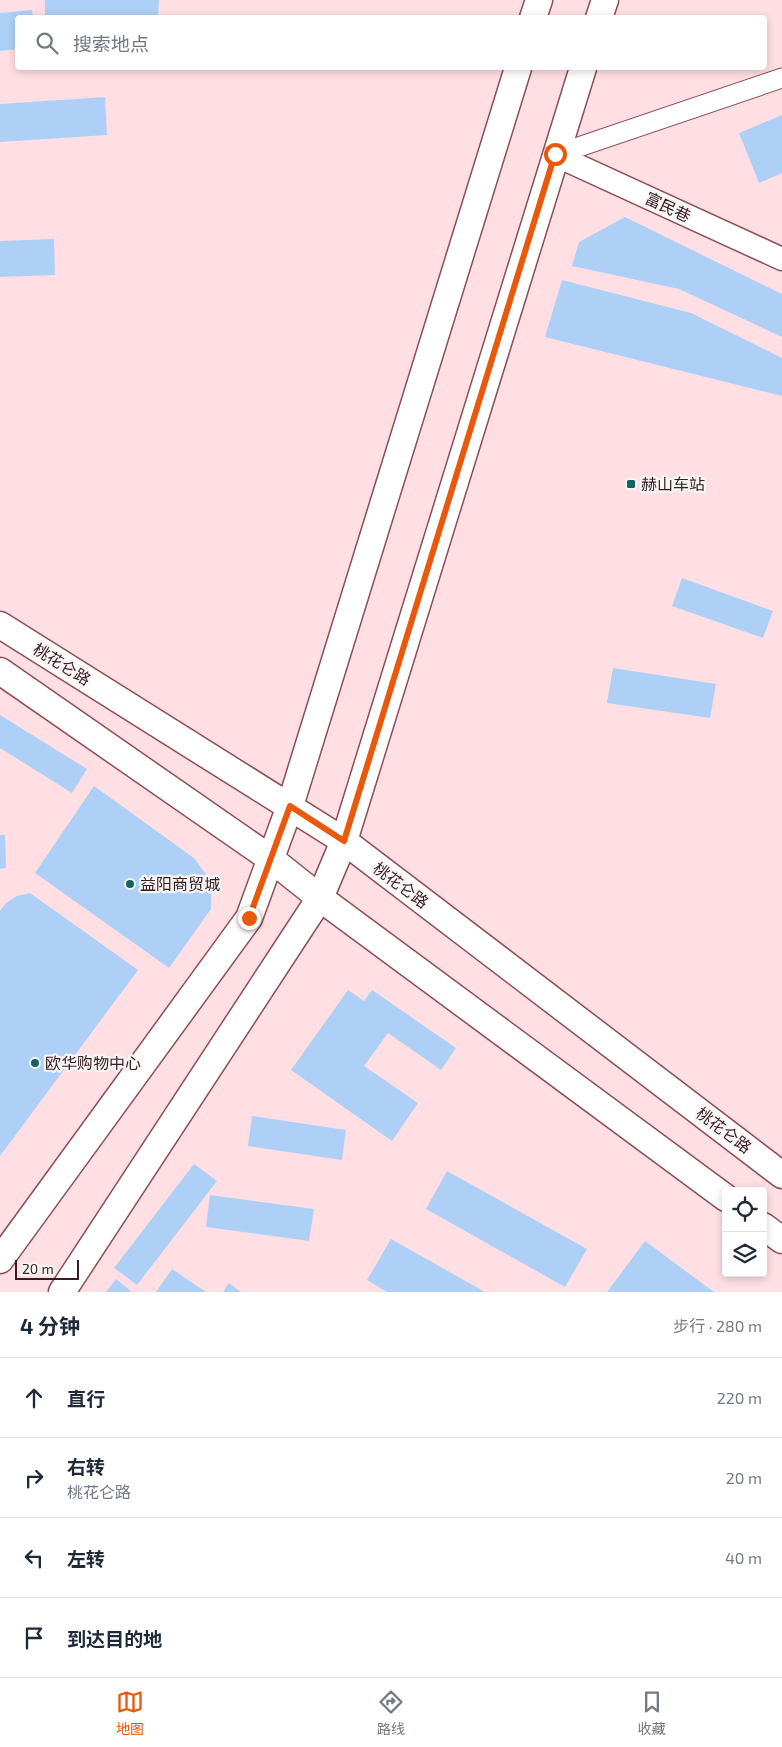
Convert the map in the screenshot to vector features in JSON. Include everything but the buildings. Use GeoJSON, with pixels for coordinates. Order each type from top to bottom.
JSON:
{"type":"FeatureCollection","features":[{"type":"Feature","properties":{"kind":"main road"},"geometry":{"type":"LineString","coordinates":[[534,15],[539,0]]}},
{"type":"Feature","properties":{"kind":"main road"},"geometry":{"type":"LineString","coordinates":[[600,15],[604,0]]}},
{"type":"Feature","properties":{"kind":"main road"},"geometry":{"type":"LineString","coordinates":[[0,1260],[249,918],[290,806],[517,70]]}},
{"type":"Feature","properties":{"kind":"main road"},"geometry":{"type":"LineString","coordinates":[[62,1292],[320,898],[344,841],[582,70]]}},
{"type":"Feature","properties":{"kind":"main road","name":"桃花仑路"},"geometry":{"type":"LineString","coordinates":[[0,625],[344,841],[782,1175]]}},
{"type":"Feature","properties":{"kind":"main road"},"geometry":{"type":"LineString","coordinates":[[0,670],[272,859],[320,898],[722,1195]]}},
{"type":"Feature","properties":{"kind":"main road"},"geometry":{"type":"LineString","coordinates":[[767,1229],[782,1240]]}},
{"type":"Feature","properties":{"kind":"street"},"geometry":{"type":"LineString","coordinates":[[555,154],[782,78]]}},
{"type":"Feature","properties":{"kind":"street","name":"富民巷"},"geometry":{"type":"LineString","coordinates":[[555,154],[782,259]]}},
{"type":"Feature","properties":{"kind":"place","name":"赫山车站"},"geometry":{"type":"Point","coordinates":[631,484]}},
{"type":"Feature","properties":{"kind":"place","name":"益阳商贸城"},"geometry":{"type":"Point","coordinates":[130,884]}},
{"type":"Feature","properties":{"kind":"place","name":"欧华购物中心"},"geometry":{"type":"Point","coordinates":[35,1063]}},
{"type":"Feature","properties":{"kind":"route"},"geometry":{"type":"LineString","coordinates":[[249,918],[290,806],[344,841],[555,154]]}}]}
